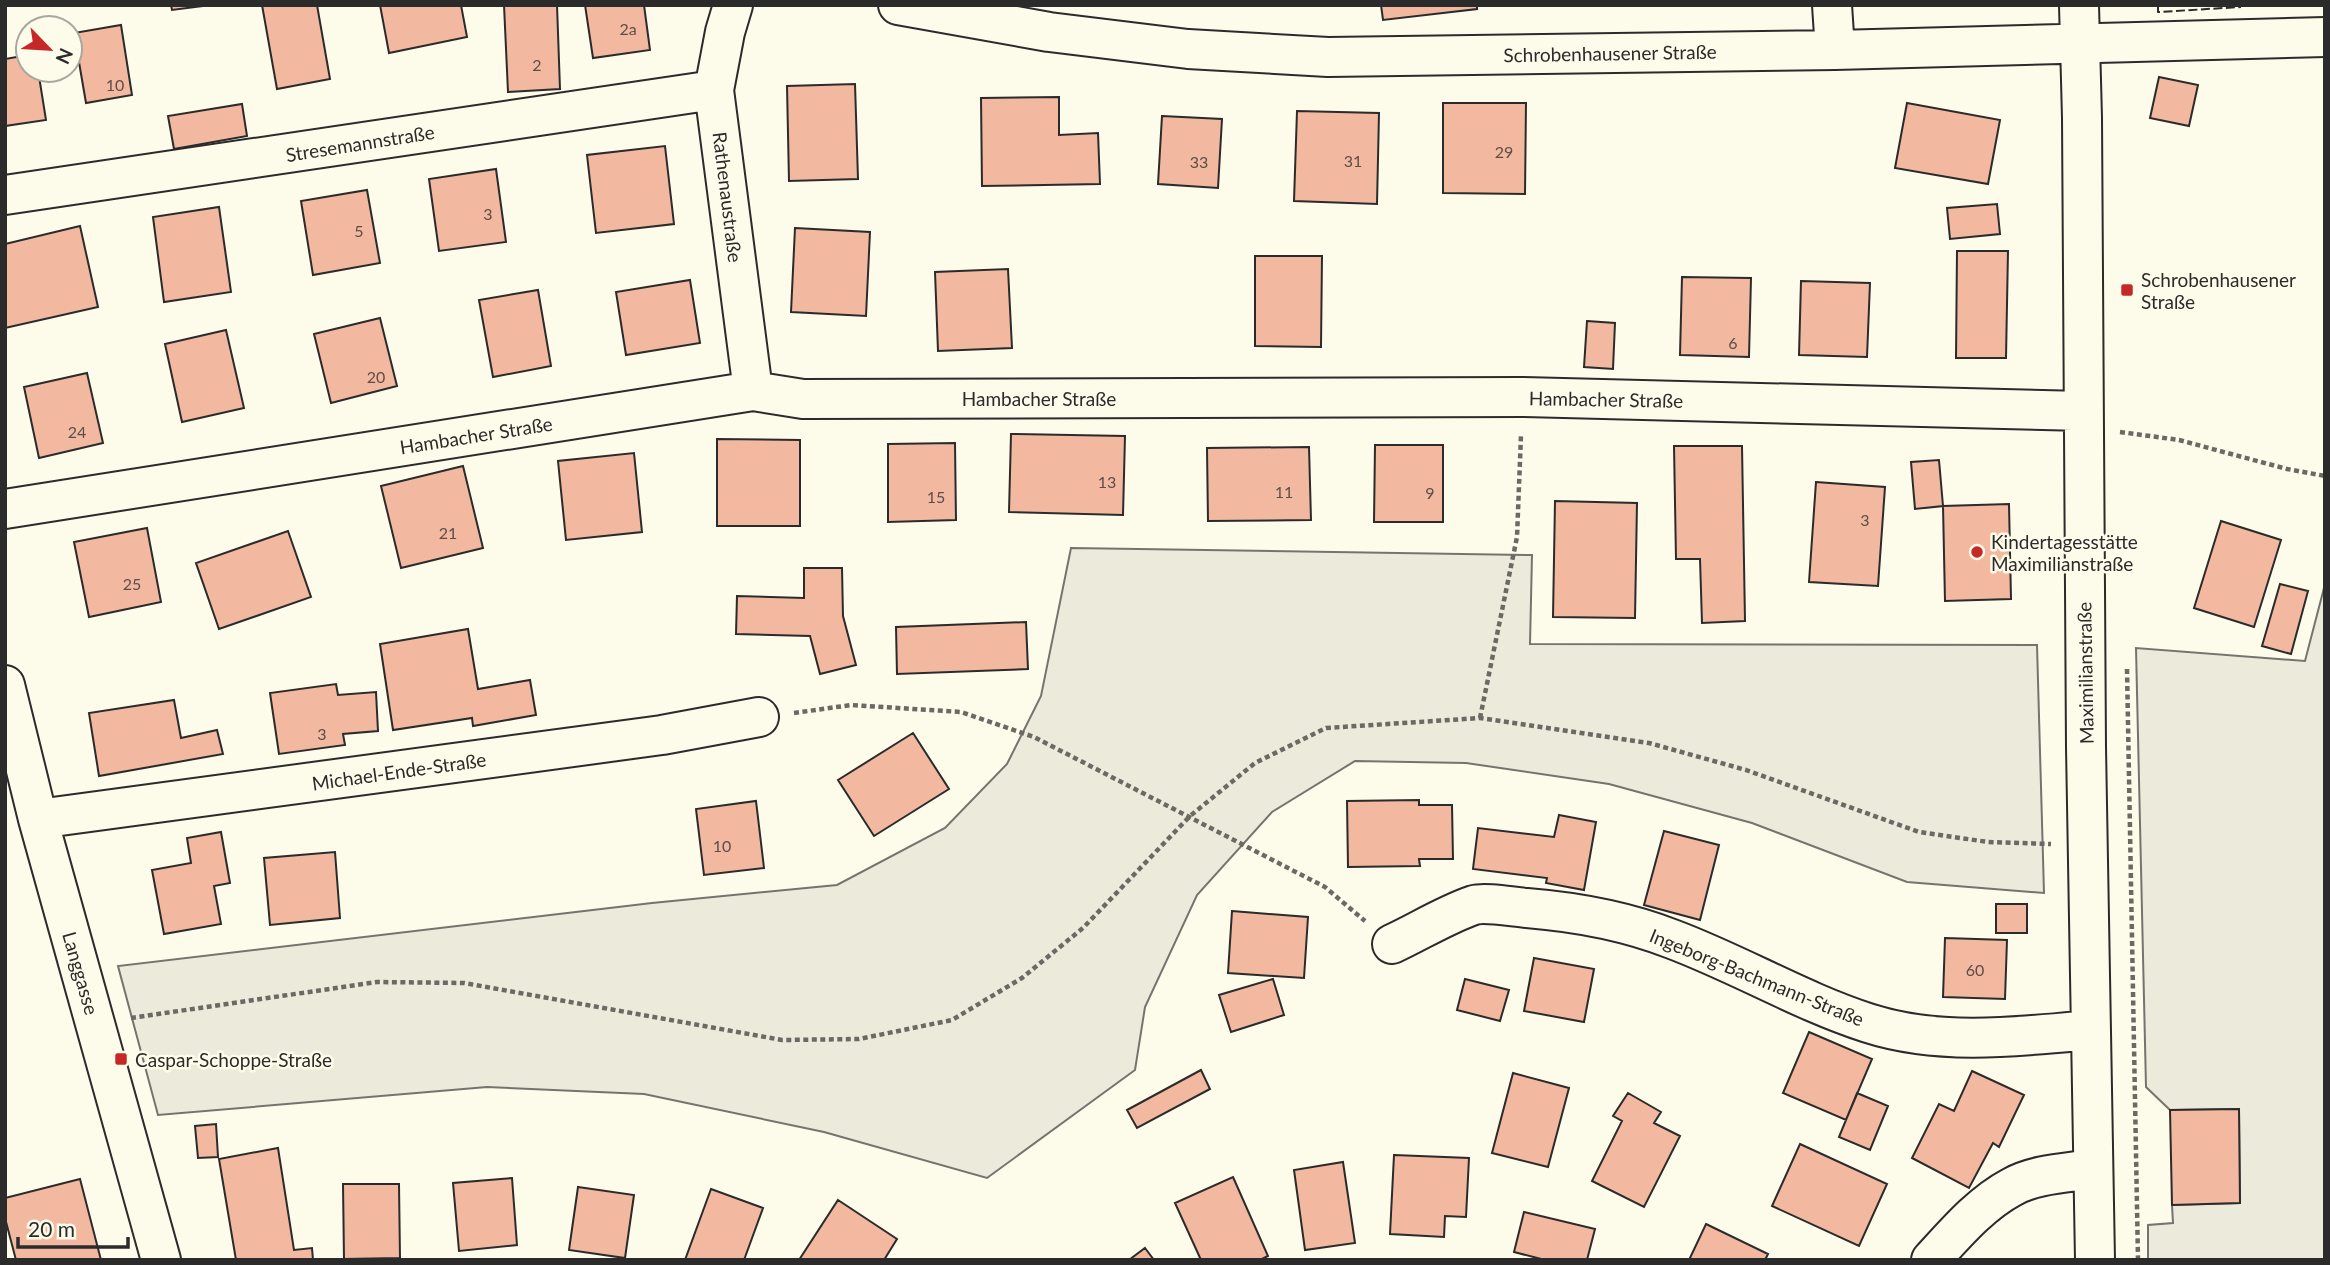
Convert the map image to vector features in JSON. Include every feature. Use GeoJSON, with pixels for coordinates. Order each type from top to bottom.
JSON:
{"type":"FeatureCollection","features":[{"type":"Feature","properties":{"kind":"street","name":"Rathenaustraße"},"geometry":{"type":"LineString","coordinates":[[733,5],[714,90],[753,391]]}},
{"type":"Feature","properties":{"kind":"street","name":"Schrobenhausener Straße"},"geometry":{"type":"LineString","coordinates":[[898,5],[1049,32],[1174,47],[1328,57],[1835,50],[2325,37]]}},
{"type":"Feature","properties":{"kind":"street"},"geometry":{"type":"LineString","coordinates":[[1832,5],[1835,50]]}},
{"type":"Feature","properties":{"kind":"street","name":"Maximilianstraße"},"geometry":{"type":"LineString","coordinates":[[2079,5],[2089,1030],[2095,1260]]}},
{"type":"Feature","properties":{"kind":"street","name":"Stresemannstraße"},"geometry":{"type":"LineString","coordinates":[[5,195],[714,90]]}},
{"type":"Feature","properties":{"kind":"street","name":"Hambacher Straße"},"geometry":{"type":"LineString","coordinates":[[5,509],[753,391],[803,399],[1523,397],[2082,411]]}},
{"type":"Feature","properties":{"kind":"street","name":"Langgasse"},"geometry":{"type":"LineString","coordinates":[[5,685],[38,820],[161,1260]]}},
{"type":"Feature","properties":{"kind":"street","name":"Michael-Ende-Straße"},"geometry":{"type":"LineString","coordinates":[[38,820],[663,735],[759,718]]}},
{"type":"Feature","properties":{"kind":"street","name":"Ingeborg-Bachmann-Straße"},"geometry":{"type":"LineString","coordinates":[[1392,944],[1476,904],[1559,911],[1616,922],[1671,938],[1797,996],[1869,1024],[1928,1035],[1985,1039],[2089,1030]]}},
{"type":"Feature","properties":{"kind":"street"},"geometry":{"type":"LineString","coordinates":[[1931,1260],[1978,1210],[2013,1186],[2044,1176],[2092,1169]]}},
{"type":"Feature","properties":{"kind":"path"},"geometry":{"type":"LineString","coordinates":[[1480,718],[1517,537],[1523,397]]}},
{"type":"Feature","properties":{"kind":"path"},"geometry":{"type":"LineString","coordinates":[[2082,411],[2122,433],[2179,440],[2287,470],[2325,476]]}},
{"type":"Feature","properties":{"kind":"path"},"geometry":{"type":"LineString","coordinates":[[2127,664],[2138,1260]]}},
{"type":"Feature","properties":{"kind":"path"},"geometry":{"type":"LineString","coordinates":[[759,718],[851,705],[961,712],[1034,737],[1325,887],[1392,944]]}},
{"type":"Feature","properties":{"kind":"path"},"geometry":{"type":"LineString","coordinates":[[95,1024],[377,982],[464,983],[782,1040],[859,1040],[953,1020],[1022,978],[1083,929],[1190,816],[1255,763],[1326,728],[1480,718],[1649,743],[1746,770],[1919,832],[1988,842],[2087,845]]}},
{"type":"Feature","properties":{"kind":"shaded area"},"geometry":{"type":"Polygon","coordinates":[[[1071,548],[1532,555],[1530,644],[2037,645],[2044,893],[1907,882],[1752,823],[1609,784],[1466,763],[1355,761],[1272,812],[1197,895],[1145,1007],[1135,1070],[987,1178],[824,1132],[644,1094],[487,1087],[158,1115],[118,966],[652,903],[837,885],[945,828],[1007,764],[1041,696],[1071,548]]]}},
{"type":"Feature","properties":{"kind":"shaded area"},"geometry":{"type":"Polygon","coordinates":[[[2325,584],[2325,1260],[2148,1260],[2148,1225],[2173,1223],[2172,1205],[2240,1203],[2239,1109],[2170,1110],[2146,1087],[2136,648],[2305,661],[2325,584]]]}},
{"type":"Feature","properties":{"kind":"building"},"geometry":{"type":"Polygon","coordinates":[[[171,5],[211,5],[172,10],[171,5]]]}},
{"type":"Feature","properties":{"kind":"building"},"geometry":{"type":"Polygon","coordinates":[[[262,5],[317,5],[330,79],[277,89],[262,5]]]}},
{"type":"Feature","properties":{"kind":"building"},"geometry":{"type":"Polygon","coordinates":[[[380,5],[461,5],[467,37],[389,53],[380,5]]]}},
{"type":"Feature","properties":{"kind":"building"},"geometry":{"type":"Polygon","coordinates":[[[504,5],[557,5],[560,89],[508,92],[504,5]]]}},
{"type":"Feature","properties":{"kind":"building"},"geometry":{"type":"Polygon","coordinates":[[[585,5],[644,5],[650,50],[593,58],[585,5]]]}},
{"type":"Feature","properties":{"kind":"building"},"geometry":{"type":"Polygon","coordinates":[[[1381,5],[1477,5],[1477,9],[1383,20],[1381,5]]]}},
{"type":"Feature","properties":{"kind":"building"},"geometry":{"type":"Polygon","coordinates":[[[121,25],[132,95],[86,103],[83,84],[84,31],[121,25]]]}},
{"type":"Feature","properties":{"kind":"building"},"geometry":{"type":"Polygon","coordinates":[[[14,57],[14,84],[40,84],[46,120],[5,126],[5,59],[14,57]]]}},
{"type":"Feature","properties":{"kind":"building"},"geometry":{"type":"Polygon","coordinates":[[[2159,77],[2198,85],[2189,126],[2150,118],[2159,77]]]}},
{"type":"Feature","properties":{"kind":"building"},"geometry":{"type":"Polygon","coordinates":[[[855,84],[858,179],[789,181],[787,86],[855,84]]]}},
{"type":"Feature","properties":{"kind":"building"},"geometry":{"type":"Polygon","coordinates":[[[1059,97],[1059,135],[1098,133],[1100,184],[982,186],[981,98],[1059,97]]]}},
{"type":"Feature","properties":{"kind":"building"},"geometry":{"type":"Polygon","coordinates":[[[1443,103],[1526,103],[1525,194],[1443,193],[1443,103]]]}},
{"type":"Feature","properties":{"kind":"building"},"geometry":{"type":"Polygon","coordinates":[[[1907,103],[2000,120],[1988,184],[1895,168],[1907,103]]]}},
{"type":"Feature","properties":{"kind":"building"},"geometry":{"type":"Polygon","coordinates":[[[242,104],[247,136],[174,149],[168,116],[242,104]]]}},
{"type":"Feature","properties":{"kind":"building"},"geometry":{"type":"Polygon","coordinates":[[[1297,111],[1379,113],[1377,204],[1294,201],[1297,111]]]}},
{"type":"Feature","properties":{"kind":"building"},"geometry":{"type":"Polygon","coordinates":[[[1162,116],[1222,119],[1218,188],[1158,184],[1162,116]]]}},
{"type":"Feature","properties":{"kind":"building"},"geometry":{"type":"Polygon","coordinates":[[[665,146],[674,224],[596,233],[587,155],[665,146]]]}},
{"type":"Feature","properties":{"kind":"building"},"geometry":{"type":"Polygon","coordinates":[[[496,169],[506,242],[439,251],[429,179],[496,169]]]}},
{"type":"Feature","properties":{"kind":"building"},"geometry":{"type":"Polygon","coordinates":[[[367,190],[380,263],[313,275],[301,201],[367,190]]]}},
{"type":"Feature","properties":{"kind":"building"},"geometry":{"type":"Polygon","coordinates":[[[1997,204],[2000,234],[1950,239],[1947,208],[1997,204]]]}},
{"type":"Feature","properties":{"kind":"building"},"geometry":{"type":"Polygon","coordinates":[[[219,207],[231,292],[164,302],[153,217],[219,207]]]}},
{"type":"Feature","properties":{"kind":"building"},"geometry":{"type":"Polygon","coordinates":[[[80,226],[98,307],[5,328],[5,244],[80,226]]]}},
{"type":"Feature","properties":{"kind":"building"},"geometry":{"type":"Polygon","coordinates":[[[795,228],[870,232],[866,316],[791,312],[795,228]]]}},
{"type":"Feature","properties":{"kind":"building"},"geometry":{"type":"Polygon","coordinates":[[[1957,251],[2008,251],[2006,358],[1956,358],[1957,251]]]}},
{"type":"Feature","properties":{"kind":"building"},"geometry":{"type":"Polygon","coordinates":[[[1255,256],[1322,256],[1321,347],[1255,346],[1255,256]]]}},
{"type":"Feature","properties":{"kind":"building"},"geometry":{"type":"Polygon","coordinates":[[[1008,269],[1012,348],[938,351],[935,272],[1008,269]]]}},
{"type":"Feature","properties":{"kind":"building"},"geometry":{"type":"Polygon","coordinates":[[[1682,277],[1751,278],[1749,357],[1680,355],[1682,277]]]}},
{"type":"Feature","properties":{"kind":"building"},"geometry":{"type":"Polygon","coordinates":[[[690,280],[700,343],[626,355],[616,292],[690,280]]]}},
{"type":"Feature","properties":{"kind":"building"},"geometry":{"type":"Polygon","coordinates":[[[1801,281],[1870,283],[1867,357],[1799,355],[1801,281]]]}},
{"type":"Feature","properties":{"kind":"building"},"geometry":{"type":"Polygon","coordinates":[[[538,290],[551,366],[493,377],[479,300],[538,290]]]}},
{"type":"Feature","properties":{"kind":"building"},"geometry":{"type":"Polygon","coordinates":[[[380,318],[397,386],[331,403],[314,334],[380,318]]]}},
{"type":"Feature","properties":{"kind":"building"},"geometry":{"type":"Polygon","coordinates":[[[1587,321],[1615,323],[1613,369],[1584,367],[1587,321]]]}},
{"type":"Feature","properties":{"kind":"building"},"geometry":{"type":"Polygon","coordinates":[[[226,330],[244,408],[182,422],[165,344],[226,330]]]}},
{"type":"Feature","properties":{"kind":"building"},"geometry":{"type":"Polygon","coordinates":[[[87,373],[103,443],[39,458],[24,387],[87,373]]]}},
{"type":"Feature","properties":{"kind":"building"},"geometry":{"type":"Polygon","coordinates":[[[1011,434],[1125,436],[1123,515],[1009,512],[1011,434]]]}},
{"type":"Feature","properties":{"kind":"building"},"geometry":{"type":"Polygon","coordinates":[[[717,439],[800,440],[800,526],[717,526],[717,439]]]}},
{"type":"Feature","properties":{"kind":"building"},"geometry":{"type":"Polygon","coordinates":[[[955,443],[956,520],[888,522],[888,444],[955,443]]]}},
{"type":"Feature","properties":{"kind":"building"},"geometry":{"type":"Polygon","coordinates":[[[1375,445],[1443,445],[1443,522],[1374,522],[1375,445]]]}},
{"type":"Feature","properties":{"kind":"building"},"geometry":{"type":"Polygon","coordinates":[[[1674,446],[1742,446],[1745,621],[1702,623],[1700,559],[1676,559],[1674,446]]]}},
{"type":"Feature","properties":{"kind":"building"},"geometry":{"type":"Polygon","coordinates":[[[1309,447],[1311,520],[1208,521],[1207,448],[1309,447]]]}},
{"type":"Feature","properties":{"kind":"building"},"geometry":{"type":"Polygon","coordinates":[[[634,453],[642,532],[566,540],[558,461],[634,453]]]}},
{"type":"Feature","properties":{"kind":"building"},"geometry":{"type":"Polygon","coordinates":[[[1939,460],[1943,506],[1915,509],[1911,462],[1939,460]]]}},
{"type":"Feature","properties":{"kind":"building"},"geometry":{"type":"Polygon","coordinates":[[[463,466],[483,548],[401,568],[381,486],[463,466]]]}},
{"type":"Feature","properties":{"kind":"building"},"geometry":{"type":"Polygon","coordinates":[[[1816,482],[1885,487],[1878,586],[1809,582],[1816,482]]]}},
{"type":"Feature","properties":{"kind":"building"},"geometry":{"type":"Polygon","coordinates":[[[1555,501],[1637,503],[1635,618],[1553,617],[1555,501]]]}},
{"type":"Feature","properties":{"kind":"building","name":"Kindertagesstätte Maximilianstraße"},"geometry":{"type":"Polygon","coordinates":[[[2009,504],[2011,599],[1945,601],[1943,506],[2009,504]]]}},
{"type":"Feature","properties":{"kind":"building"},"geometry":{"type":"Polygon","coordinates":[[[2221,521],[2281,540],[2254,627],[2194,608],[2221,521]]]}},
{"type":"Feature","properties":{"kind":"building"},"geometry":{"type":"Polygon","coordinates":[[[147,528],[161,602],[89,617],[74,542],[147,528]]]}},
{"type":"Feature","properties":{"kind":"building"},"geometry":{"type":"Polygon","coordinates":[[[288,531],[311,597],[219,629],[196,563],[288,531]]]}},
{"type":"Feature","properties":{"kind":"building"},"geometry":{"type":"Polygon","coordinates":[[[804,568],[842,568],[843,616],[856,665],[820,674],[810,636],[736,634],[737,596],[804,598],[804,568]]]}},
{"type":"Feature","properties":{"kind":"building"},"geometry":{"type":"Polygon","coordinates":[[[2280,584],[2308,591],[2291,654],[2262,646],[2280,584]]]}},
{"type":"Feature","properties":{"kind":"building"},"geometry":{"type":"Polygon","coordinates":[[[1026,622],[1028,669],[897,674],[896,627],[1026,622]]]}},
{"type":"Feature","properties":{"kind":"building"},"geometry":{"type":"Polygon","coordinates":[[[468,629],[478,689],[530,680],[536,715],[473,726],[472,718],[393,730],[380,644],[468,629]]]}},
{"type":"Feature","properties":{"kind":"building"},"geometry":{"type":"Polygon","coordinates":[[[336,684],[338,695],[376,692],[378,731],[343,734],[345,745],[279,754],[270,693],[336,684]]]}},
{"type":"Feature","properties":{"kind":"building"},"geometry":{"type":"Polygon","coordinates":[[[174,700],[181,738],[217,730],[223,754],[99,776],[89,713],[174,700]]]}},
{"type":"Feature","properties":{"kind":"building"},"geometry":{"type":"Polygon","coordinates":[[[913,733],[949,789],[874,836],[838,780],[913,733]]]}},
{"type":"Feature","properties":{"kind":"building"},"geometry":{"type":"Polygon","coordinates":[[[1419,800],[1419,805],[1452,805],[1453,859],[1419,859],[1420,866],[1348,867],[1347,801],[1419,800]]]}},
{"type":"Feature","properties":{"kind":"building"},"geometry":{"type":"Polygon","coordinates":[[[756,801],[764,868],[704,875],[696,809],[756,801]]]}},
{"type":"Feature","properties":{"kind":"building"},"geometry":{"type":"Polygon","coordinates":[[[1559,815],[1596,822],[1584,890],[1546,883],[1547,878],[1473,869],[1478,828],[1554,837],[1559,815]]]}},
{"type":"Feature","properties":{"kind":"building"},"geometry":{"type":"Polygon","coordinates":[[[1664,831],[1719,845],[1700,920],[1644,905],[1664,831]]]}},
{"type":"Feature","properties":{"kind":"building"},"geometry":{"type":"Polygon","coordinates":[[[221,832],[230,883],[214,886],[221,924],[164,934],[152,870],[191,863],[187,838],[221,832]]]}},
{"type":"Feature","properties":{"kind":"building"},"geometry":{"type":"Polygon","coordinates":[[[335,852],[340,918],[270,925],[264,858],[335,852]]]}},
{"type":"Feature","properties":{"kind":"building"},"geometry":{"type":"Polygon","coordinates":[[[1996,904],[2027,904],[2027,933],[1996,933],[1996,904]]]}},
{"type":"Feature","properties":{"kind":"building"},"geometry":{"type":"Polygon","coordinates":[[[1232,911],[1308,917],[1304,978],[1228,973],[1232,911]]]}},
{"type":"Feature","properties":{"kind":"building"},"geometry":{"type":"Polygon","coordinates":[[[1945,938],[2007,940],[2005,999],[1943,997],[1945,938]]]}},
{"type":"Feature","properties":{"kind":"building"},"geometry":{"type":"Polygon","coordinates":[[[1534,958],[1594,969],[1584,1022],[1524,1011],[1534,958]]]}},
{"type":"Feature","properties":{"kind":"building"},"geometry":{"type":"Polygon","coordinates":[[[1273,979],[1284,1015],[1231,1032],[1219,995],[1273,979]]]}},
{"type":"Feature","properties":{"kind":"building"},"geometry":{"type":"Polygon","coordinates":[[[1465,979],[1509,990],[1500,1021],[1457,1010],[1465,979]]]}},
{"type":"Feature","properties":{"kind":"building"},"geometry":{"type":"Polygon","coordinates":[[[1809,1032],[1872,1059],[1846,1120],[1783,1093],[1809,1032]]]}},
{"type":"Feature","properties":{"kind":"building"},"geometry":{"type":"Polygon","coordinates":[[[1201,1070],[1210,1089],[1137,1128],[1127,1110],[1201,1070]]]}},
{"type":"Feature","properties":{"kind":"building"},"geometry":{"type":"Polygon","coordinates":[[[1972,1071],[2024,1095],[1999,1147],[1993,1143],[1969,1188],[1912,1158],[1939,1104],[1954,1111],[1972,1071]]]}},
{"type":"Feature","properties":{"kind":"building"},"geometry":{"type":"Polygon","coordinates":[[[1513,1073],[1569,1088],[1548,1167],[1492,1153],[1513,1073]]]}},
{"type":"Feature","properties":{"kind":"building"},"geometry":{"type":"Polygon","coordinates":[[[1628,1093],[1661,1112],[1654,1123],[1680,1136],[1644,1207],[1592,1181],[1622,1121],[1613,1116],[1628,1093]]]}},
{"type":"Feature","properties":{"kind":"building"},"geometry":{"type":"Polygon","coordinates":[[[1857,1093],[1888,1106],[1870,1150],[1839,1137],[1857,1093]]]}},
{"type":"Feature","properties":{"kind":"building"},"geometry":{"type":"Polygon","coordinates":[[[2239,1109],[2240,1203],[2172,1205],[2170,1110],[2239,1109]]]}},
{"type":"Feature","properties":{"kind":"building"},"geometry":{"type":"Polygon","coordinates":[[[216,1124],[218,1157],[198,1158],[195,1126],[216,1124]]]}},
{"type":"Feature","properties":{"kind":"building"},"geometry":{"type":"Polygon","coordinates":[[[1800,1144],[1887,1184],[1859,1246],[1772,1206],[1800,1144]]]}},
{"type":"Feature","properties":{"kind":"building"},"geometry":{"type":"Polygon","coordinates":[[[278,1148],[294,1250],[312,1248],[313,1260],[236,1260],[219,1159],[278,1148]]]}},
{"type":"Feature","properties":{"kind":"building"},"geometry":{"type":"Polygon","coordinates":[[[1394,1155],[1469,1158],[1466,1217],[1445,1216],[1444,1237],[1390,1234],[1394,1155]]]}},
{"type":"Feature","properties":{"kind":"building"},"geometry":{"type":"Polygon","coordinates":[[[1343,1162],[1355,1243],[1305,1250],[1294,1170],[1343,1162]]]}},
{"type":"Feature","properties":{"kind":"building"},"geometry":{"type":"Polygon","coordinates":[[[1233,1177],[1268,1256],[1260,1260],[1201,1260],[1175,1203],[1233,1177]]]}},
{"type":"Feature","properties":{"kind":"building"},"geometry":{"type":"Polygon","coordinates":[[[512,1178],[517,1245],[459,1251],[453,1183],[512,1178]]]}},
{"type":"Feature","properties":{"kind":"building"},"geometry":{"type":"Polygon","coordinates":[[[80,1179],[101,1260],[16,1260],[5,1218],[5,1198],[80,1179]]]}},
{"type":"Feature","properties":{"kind":"building"},"geometry":{"type":"Polygon","coordinates":[[[343,1184],[399,1184],[400,1258],[344,1259],[343,1184]]]}},
{"type":"Feature","properties":{"kind":"building"},"geometry":{"type":"Polygon","coordinates":[[[578,1187],[634,1195],[625,1258],[569,1250],[578,1187]]]}},
{"type":"Feature","properties":{"kind":"building"},"geometry":{"type":"Polygon","coordinates":[[[711,1189],[763,1208],[744,1260],[685,1260],[711,1189]]]}},
{"type":"Feature","properties":{"kind":"building"},"geometry":{"type":"Polygon","coordinates":[[[838,1200],[897,1239],[884,1260],[799,1260],[838,1200]]]}},
{"type":"Feature","properties":{"kind":"building"},"geometry":{"type":"Polygon","coordinates":[[[1524,1212],[1595,1229],[1587,1260],[1545,1260],[1514,1252],[1524,1212]]]}},
{"type":"Feature","properties":{"kind":"building"},"geometry":{"type":"Polygon","coordinates":[[[1706,1224],[1768,1254],[1765,1260],[1689,1260],[1706,1224]]]}},
{"type":"Feature","properties":{"kind":"building"},"geometry":{"type":"Polygon","coordinates":[[[1145,1248],[1154,1260],[1129,1260],[1145,1248]]]}},
{"type":"Feature","properties":{"kind":"fence"},"geometry":{"type":"LineString","coordinates":[[2158,5],[2158,12],[2241,7]]}},
{"type":"Feature","properties":{"kind":"place","name":"Schrobenhausener Straße"},"geometry":{"type":"Point","coordinates":[2127,290]}},
{"type":"Feature","properties":{"kind":"place","name":"Kindertagesstätte Maximilianstraße"},"geometry":{"type":"Point","coordinates":[1977,552]}},
{"type":"Feature","properties":{"kind":"place","name":"Caspar-Schoppe-Straße"},"geometry":{"type":"Point","coordinates":[121,1059]}}]}
